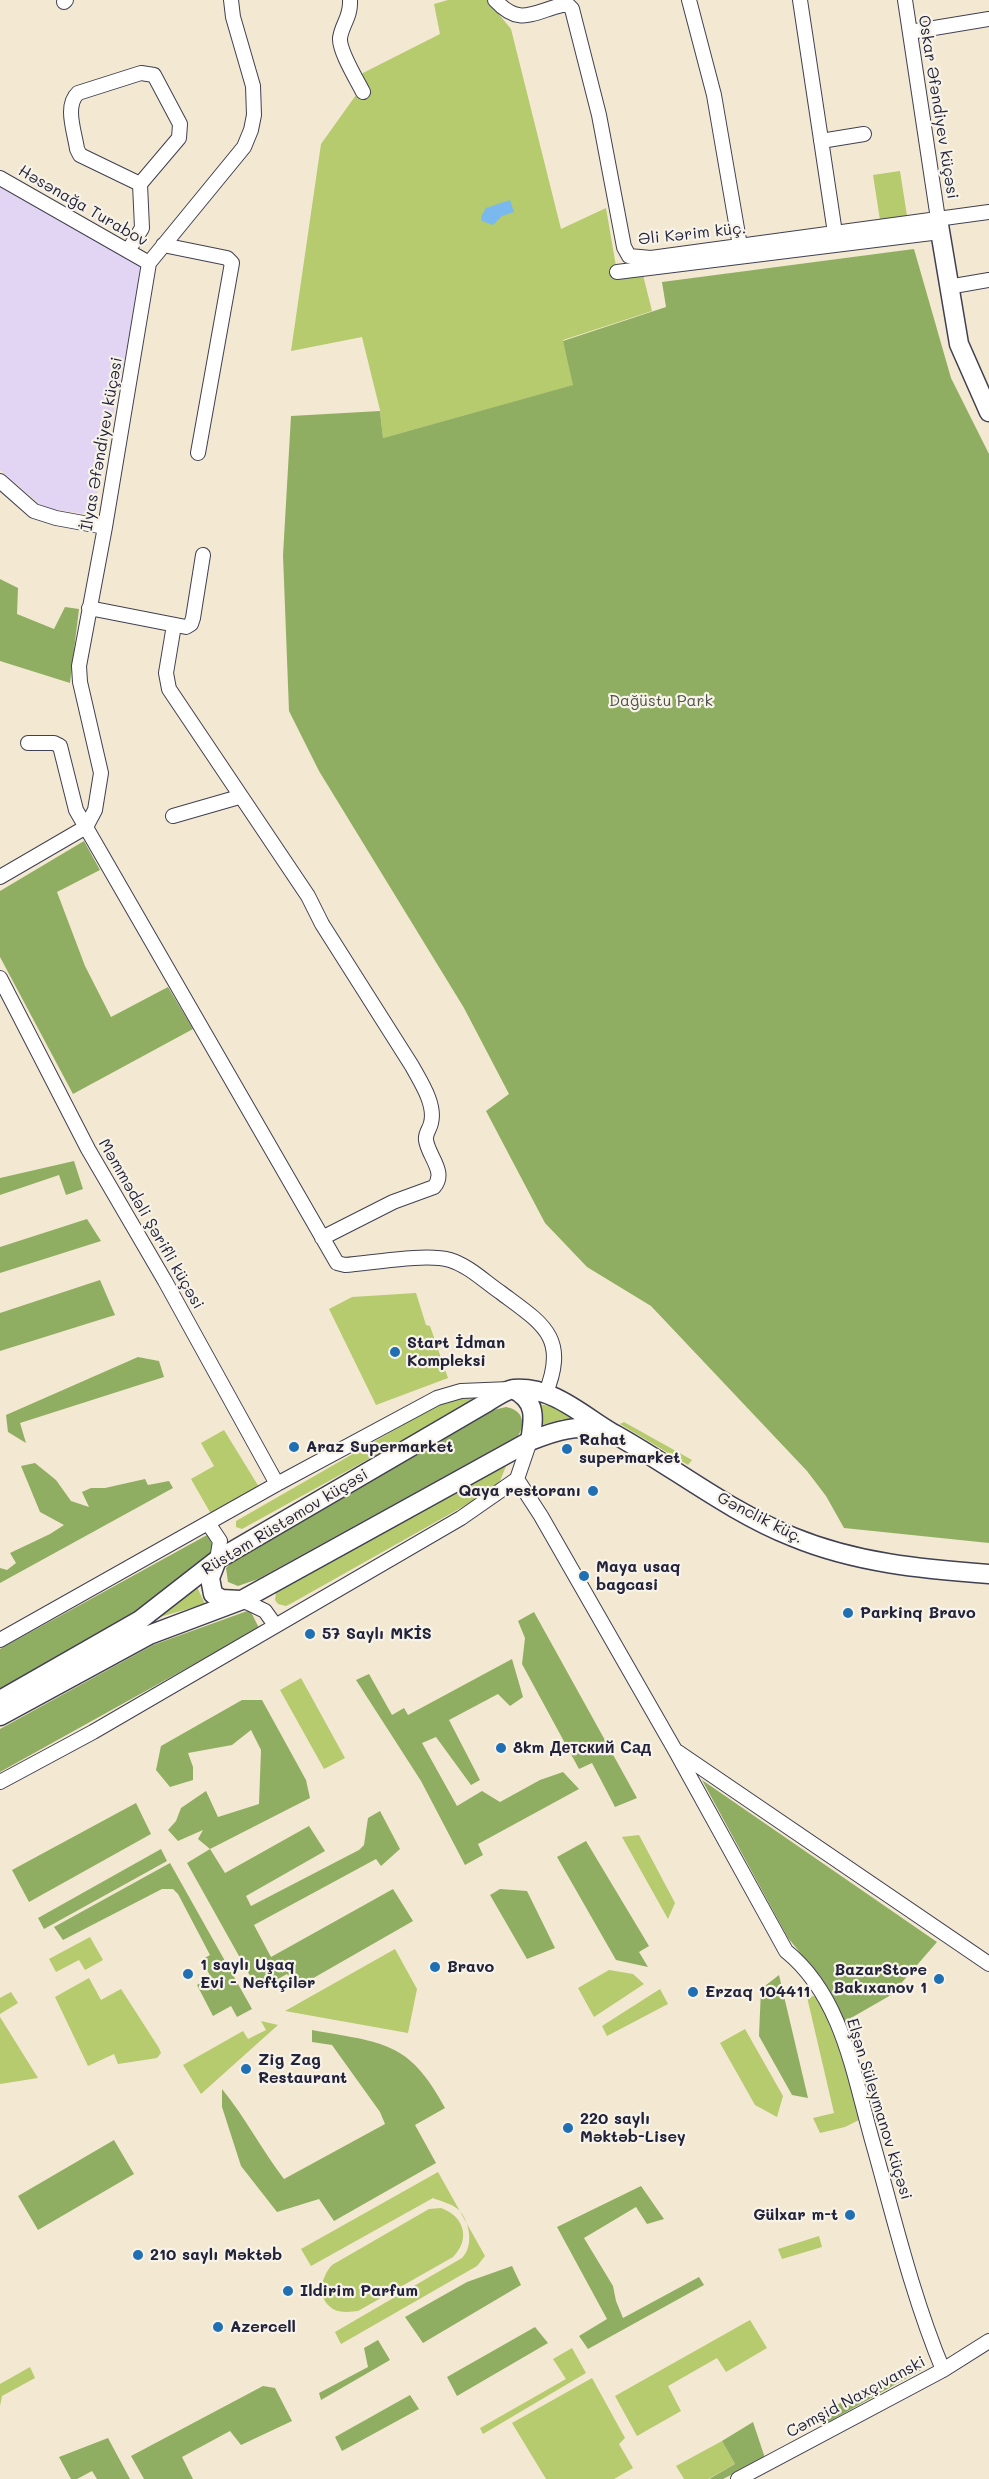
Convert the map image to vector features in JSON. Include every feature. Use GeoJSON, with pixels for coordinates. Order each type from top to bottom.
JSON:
{"type":"FeatureCollection","features":[{"type":"Feature","properties":{"kind":"main road"},"geometry":{"type":"LineString","coordinates":[[939,226],[959,344],[989,412]]}},
{"type":"Feature","properties":{"kind":"main road"},"geometry":{"type":"LineString","coordinates":[[513,1389],[524,1395],[531,1408],[530,1441]]}},
{"type":"Feature","properties":{"kind":"main road","name":"Rüstəm Rüstəmov küçəsi"},"geometry":{"type":"LineString","coordinates":[[0,1700],[140,1620],[217,1560],[486,1403],[513,1389],[551,1397]]}},
{"type":"Feature","properties":{"kind":"main road","name":"Gənclik küç."},"geometry":{"type":"LineString","coordinates":[[551,1397],[690,1482],[776,1530],[795,1538],[857,1558],[891,1564],[989,1574]]}},
{"type":"Feature","properties":{"kind":"main road"},"geometry":{"type":"LineString","coordinates":[[0,1716],[149,1635],[242,1600],[530,1441],[554,1431],[570,1428],[597,1429],[615,1435]]}},
{"type":"Feature","properties":{"kind":"main road"},"geometry":{"type":"LineString","coordinates":[[217,1560],[210,1578],[213,1594],[221,1599],[242,1600]]}},
{"type":"Feature","properties":{"kind":"street","name":"İlyas Əfəndiyev küçəsi"},"geometry":{"type":"LineString","coordinates":[[86,827],[95,810],[101,773],[80,682],[79,666],[105,527],[149,263],[244,147],[254,115],[253,86],[233,17],[231,0]]}},
{"type":"Feature","properties":{"kind":"street"},"geometry":{"type":"LineString","coordinates":[[350,0],[350,13],[340,38],[342,48],[363,92]]}},
{"type":"Feature","properties":{"kind":"street","name":"Əli Kərim küç."},"geometry":{"type":"LineString","coordinates":[[495,0],[505,11],[517,17],[562,5],[568,5],[572,9],[600,115],[625,252],[635,258],[651,258],[835,233],[939,226],[989,212]]}},
{"type":"Feature","properties":{"kind":"street"},"geometry":{"type":"LineString","coordinates":[[689,0],[714,95],[740,246]]}},
{"type":"Feature","properties":{"kind":"street"},"geometry":{"type":"LineString","coordinates":[[800,0],[835,233]]}},
{"type":"Feature","properties":{"kind":"street","name":"Oskar Əfəndiyev küçəsi"},"geometry":{"type":"LineString","coordinates":[[905,0],[939,226]]}},
{"type":"Feature","properties":{"kind":"street"},"geometry":{"type":"LineString","coordinates":[[910,32],[989,19]]}},
{"type":"Feature","properties":{"kind":"street"},"geometry":{"type":"LineString","coordinates":[[128,251],[142,228],[140,184],[179,138],[181,132],[180,124],[154,75],[141,73],[78,93],[70,106],[80,155],[140,184]]}},
{"type":"Feature","properties":{"kind":"street"},"geometry":{"type":"LineString","coordinates":[[821,141],[864,134]]}},
{"type":"Feature","properties":{"kind":"street","name":"Həsənağa Turabov"},"geometry":{"type":"LineString","coordinates":[[0,178],[149,263]]}},
{"type":"Feature","properties":{"kind":"street"},"geometry":{"type":"LineString","coordinates":[[617,272],[939,226]]}},
{"type":"Feature","properties":{"kind":"street"},"geometry":{"type":"LineString","coordinates":[[163,244],[227,258],[232,263],[198,453]]}},
{"type":"Feature","properties":{"kind":"street"},"geometry":{"type":"LineString","coordinates":[[948,287],[989,280]]}},
{"type":"Feature","properties":{"kind":"street"},"geometry":{"type":"LineString","coordinates":[[0,481],[34,511],[56,518],[105,527]]}},
{"type":"Feature","properties":{"kind":"street"},"geometry":{"type":"LineString","coordinates":[[89,608],[186,627],[191,624],[203,555]]}},
{"type":"Feature","properties":{"kind":"street"},"geometry":{"type":"LineString","coordinates":[[174,625],[166,673],[169,689],[308,896],[322,924],[412,1066],[425,1091],[432,1114],[425,1136],[440,1174],[439,1181],[434,1187],[393,1202],[322,1238]]}},
{"type":"Feature","properties":{"kind":"street"},"geometry":{"type":"LineString","coordinates":[[28,743],[54,743],[60,746],[76,810],[337,1263],[345,1265],[431,1258],[449,1260],[468,1268],[539,1322],[550,1336],[556,1359],[551,1397]]}},
{"type":"Feature","properties":{"kind":"street"},"geometry":{"type":"LineString","coordinates":[[174,816],[240,797]]}},
{"type":"Feature","properties":{"kind":"street"},"geometry":{"type":"LineString","coordinates":[[0,877],[86,827]]}},
{"type":"Feature","properties":{"kind":"street","name":"Məmmədəli Şərifli küçəsi"},"geometry":{"type":"LineString","coordinates":[[0,978],[88,1149],[165,1281],[277,1484]]}},
{"type":"Feature","properties":{"kind":"street","name":"Rüstəm Rüstəmov küçəsi"},"geometry":{"type":"LineString","coordinates":[[0,1640],[277,1484],[437,1398],[470,1390],[513,1389]]}},
{"type":"Feature","properties":{"kind":"street"},"geometry":{"type":"LineString","coordinates":[[0,1782],[93,1732],[461,1518],[517,1479],[530,1441]]}},
{"type":"Feature","properties":{"kind":"street","name":"Elşən Süleymanov küçəsi"},"geometry":{"type":"LineString","coordinates":[[517,1479],[541,1516],[675,1750],[786,1951],[812,1977],[839,2026],[924,2324],[943,2370]]}},
{"type":"Feature","properties":{"kind":"street"},"geometry":{"type":"LineString","coordinates":[[208,1523],[219,1541],[217,1560]]}},
{"type":"Feature","properties":{"kind":"street"},"geometry":{"type":"LineString","coordinates":[[242,1600],[264,1611],[275,1625]]}},
{"type":"Feature","properties":{"kind":"street","name":"Elşən Süleymanov küçəsi"},"geometry":{"type":"LineString","coordinates":[[675,1750],[989,1964]]}},
{"type":"Feature","properties":{"kind":"street","name":"Cəmşid Naxçıvanski"},"geometry":{"type":"LineString","coordinates":[[738,2479],[988,2345]]}},
{"type":"Feature","properties":{"kind":"shaded area"},"geometry":{"type":"Polygon","coordinates":[[[0,187],[143,268],[93,515],[44,508],[0,470],[0,187]]]}},
{"type":"Feature","properties":{"kind":"green space"},"geometry":{"type":"Polygon","coordinates":[[[448,0],[487,0],[511,29],[561,229],[606,208],[617,272],[643,275],[652,311],[563,340],[574,385],[383,438],[380,410],[362,337],[291,351],[321,144],[356,95],[368,89],[361,74],[440,34],[434,4],[448,0]]]}},
{"type":"Feature","properties":{"kind":"green space"},"geometry":{"type":"Polygon","coordinates":[[[900,171],[907,216],[880,220],[873,175],[900,171]]]}},
{"type":"Feature","properties":{"kind":"green space","name":"Dağüstu Park"},"geometry":{"type":"Polygon","coordinates":[[[914,249],[951,378],[989,454],[989,1543],[844,1528],[826,1496],[807,1471],[651,1306],[587,1267],[545,1223],[486,1111],[509,1094],[464,1008],[319,771],[289,711],[283,555],[291,416],[380,411],[383,438],[573,385],[563,341],[666,307],[662,282],[914,249]]]}},
{"type":"Feature","properties":{"kind":"green space"},"geometry":{"type":"Polygon","coordinates":[[[0,579],[18,588],[17,614],[54,629],[65,607],[79,609],[70,683],[0,661],[0,579]]]}},
{"type":"Feature","properties":{"kind":"green space"},"geometry":{"type":"Polygon","coordinates":[[[84,841],[100,870],[57,892],[85,966],[111,1017],[168,987],[193,1029],[73,1094],[0,957],[0,891],[84,841]]]}},
{"type":"Feature","properties":{"kind":"green space"},"geometry":{"type":"Polygon","coordinates":[[[74,1161],[83,1189],[66,1195],[59,1175],[0,1195],[0,1178],[74,1161]]]}},
{"type":"Feature","properties":{"kind":"green space"},"geometry":{"type":"Polygon","coordinates":[[[87,1219],[101,1241],[0,1273],[0,1247],[87,1219]]]}},
{"type":"Feature","properties":{"kind":"green space"},"geometry":{"type":"Polygon","coordinates":[[[100,1280],[115,1315],[0,1351],[0,1313],[100,1280]]]}},
{"type":"Feature","properties":{"kind":"green space","name":"Start İdman Kompleksi"},"geometry":{"type":"Polygon","coordinates":[[[416,1293],[426,1325],[430,1326],[448,1378],[376,1405],[329,1309],[352,1297],[416,1293]]]}},
{"type":"Feature","properties":{"kind":"green space"},"geometry":{"type":"Polygon","coordinates":[[[138,1357],[159,1361],[164,1377],[20,1423],[26,1443],[8,1432],[6,1415],[138,1357]]]}},
{"type":"Feature","properties":{"kind":"green space"},"geometry":{"type":"Polygon","coordinates":[[[483,1396],[242,1529],[236,1527],[236,1521],[452,1397],[483,1396]]]}},
{"type":"Feature","properties":{"kind":"green space"},"geometry":{"type":"Polygon","coordinates":[[[538,1404],[556,1407],[575,1419],[563,1419],[542,1425],[538,1404]]]}},
{"type":"Feature","properties":{"kind":"green space"},"geometry":{"type":"Polygon","coordinates":[[[506,1407],[516,1411],[521,1418],[522,1426],[518,1436],[258,1579],[238,1586],[228,1582],[226,1568],[235,1559],[493,1410],[506,1407]]]}},
{"type":"Feature","properties":{"kind":"green space"},"geometry":{"type":"Polygon","coordinates":[[[624,1422],[692,1460],[688,1465],[620,1424],[624,1422]]]}},
{"type":"Feature","properties":{"kind":"green space"},"geometry":{"type":"Polygon","coordinates":[[[224,1430],[259,1487],[211,1514],[191,1479],[214,1466],[201,1443],[224,1430]]]}},
{"type":"Feature","properties":{"kind":"green space"},"geometry":{"type":"Polygon","coordinates":[[[508,1461],[500,1481],[489,1492],[292,1603],[286,1606],[278,1604],[275,1600],[276,1593],[280,1589],[508,1461]]]}},
{"type":"Feature","properties":{"kind":"green space"},"geometry":{"type":"Polygon","coordinates":[[[35,1463],[56,1480],[71,1501],[89,1507],[82,1492],[91,1488],[105,1488],[145,1479],[148,1485],[169,1481],[173,1488],[0,1583],[0,1568],[7,1570],[16,1563],[10,1553],[64,1525],[40,1512],[21,1466],[35,1463]]]}},
{"type":"Feature","properties":{"kind":"green space"},"geometry":{"type":"Polygon","coordinates":[[[207,1535],[215,1549],[139,1614],[0,1692],[0,1649],[207,1535]]]}},
{"type":"Feature","properties":{"kind":"green space"},"geometry":{"type":"Polygon","coordinates":[[[197,1587],[205,1604],[160,1617],[197,1587]]]}},
{"type":"Feature","properties":{"kind":"green space"},"geometry":{"type":"Polygon","coordinates":[[[250,1610],[259,1628],[0,1772],[0,1729],[153,1645],[250,1610]]]}},
{"type":"Feature","properties":{"kind":"green space"},"geometry":{"type":"Polygon","coordinates":[[[534,1612],[637,1798],[615,1807],[592,1763],[579,1769],[522,1664],[525,1638],[518,1621],[534,1612]]]}},
{"type":"Feature","properties":{"kind":"green space"},"geometry":{"type":"Polygon","coordinates":[[[512,1659],[523,1697],[510,1706],[498,1694],[449,1720],[480,1780],[471,1785],[436,1737],[422,1743],[457,1806],[482,1791],[500,1802],[540,1780],[563,1772],[579,1789],[478,1844],[483,1855],[465,1865],[421,1781],[356,1680],[369,1674],[392,1715],[404,1708],[408,1715],[512,1659]]]}},
{"type":"Feature","properties":{"kind":"green space"},"geometry":{"type":"Polygon","coordinates":[[[301,1678],[345,1758],[324,1769],[280,1690],[301,1678]]]}},
{"type":"Feature","properties":{"kind":"green space"},"geometry":{"type":"Polygon","coordinates":[[[242,1700],[262,1700],[306,1780],[310,1798],[210,1849],[198,1839],[203,1830],[178,1841],[168,1830],[176,1821],[181,1808],[206,1791],[218,1817],[259,1804],[261,1750],[251,1730],[232,1745],[188,1753],[193,1767],[193,1780],[170,1787],[156,1770],[161,1746],[242,1700]]]}},
{"type":"Feature","properties":{"kind":"green space"},"geometry":{"type":"Polygon","coordinates":[[[702,1780],[937,1942],[891,1995],[844,2022],[817,1973],[788,1938],[702,1780]]]}},
{"type":"Feature","properties":{"kind":"green space"},"geometry":{"type":"Polygon","coordinates":[[[136,1803],[151,1834],[29,1902],[12,1870],[136,1803]]]}},
{"type":"Feature","properties":{"kind":"green space"},"geometry":{"type":"Polygon","coordinates":[[[380,1811],[400,1849],[381,1866],[376,1859],[254,1925],[271,1957],[393,1889],[413,1921],[296,1988],[287,1974],[258,1990],[187,1863],[210,1849],[225,1873],[309,1826],[325,1851],[246,1896],[251,1906],[359,1850],[364,1845],[368,1818],[380,1811]]]}},
{"type":"Feature","properties":{"kind":"green space"},"geometry":{"type":"Polygon","coordinates":[[[639,1835],[675,1903],[668,1919],[622,1837],[639,1835]]]}},
{"type":"Feature","properties":{"kind":"green space"},"geometry":{"type":"Polygon","coordinates":[[[586,1841],[649,1946],[639,1952],[648,1967],[616,1960],[557,1857],[586,1841]]]}},
{"type":"Feature","properties":{"kind":"green space"},"geometry":{"type":"Polygon","coordinates":[[[161,1849],[167,1861],[44,1929],[38,1918],[161,1849]]]}},
{"type":"Feature","properties":{"kind":"green space"},"geometry":{"type":"Polygon","coordinates":[[[170,1863],[252,2009],[237,2017],[231,2006],[213,2016],[197,1985],[211,1977],[201,1960],[210,1955],[178,1894],[173,1889],[162,1889],[63,1940],[54,1927],[170,1863]]]}},
{"type":"Feature","properties":{"kind":"green space"},"geometry":{"type":"Polygon","coordinates":[[[500,1889],[527,1891],[555,1948],[527,1959],[490,1895],[500,1889]]]}},
{"type":"Feature","properties":{"kind":"green space"},"geometry":{"type":"Polygon","coordinates":[[[90,1937],[103,1960],[85,1970],[79,1960],[56,1972],[49,1959],[90,1937]]]}},
{"type":"Feature","properties":{"kind":"green space"},"geometry":{"type":"Polygon","coordinates":[[[395,1949],[417,1989],[408,2033],[285,2011],[395,1949]]]}},
{"type":"Feature","properties":{"kind":"green space"},"geometry":{"type":"Polygon","coordinates":[[[609,1970],[633,1974],[644,1984],[594,2017],[578,1988],[609,1970]]]}},
{"type":"Feature","properties":{"kind":"green space"},"geometry":{"type":"Polygon","coordinates":[[[779,1975],[808,2098],[792,2095],[759,2036],[761,1989],[779,1975]]]}},
{"type":"Feature","properties":{"kind":"green space"},"geometry":{"type":"Polygon","coordinates":[[[89,1978],[101,2000],[121,1989],[159,2048],[161,2053],[157,2058],[118,2064],[114,2054],[88,2066],[55,1997],[89,1978]]]}},
{"type":"Feature","properties":{"kind":"green space"},"geometry":{"type":"Polygon","coordinates":[[[660,1989],[668,2004],[607,2036],[602,2026],[660,1989]]]}},
{"type":"Feature","properties":{"kind":"green space"},"geometry":{"type":"Polygon","coordinates":[[[11,1992],[18,2003],[0,2014],[0,1998],[11,1992]]]}},
{"type":"Feature","properties":{"kind":"green space"},"geometry":{"type":"Polygon","coordinates":[[[816,1996],[837,2034],[859,2120],[845,2127],[820,2133],[813,2118],[834,2113],[807,1997],[816,1996]]]}},
{"type":"Feature","properties":{"kind":"green space"},"geometry":{"type":"Polygon","coordinates":[[[0,2017],[38,2078],[0,2084],[0,2017]]]}},
{"type":"Feature","properties":{"kind":"green space"},"geometry":{"type":"Polygon","coordinates":[[[261,2021],[278,2025],[201,2094],[183,2065],[243,2031],[248,2039],[266,2030],[261,2021]]]}},
{"type":"Feature","properties":{"kind":"green space"},"geometry":{"type":"Polygon","coordinates":[[[745,2029],[783,2096],[777,2117],[755,2105],[720,2043],[745,2029]]]}},
{"type":"Feature","properties":{"kind":"green space"},"geometry":{"type":"Polygon","coordinates":[[[312,2030],[375,2042],[391,2048],[406,2057],[419,2069],[445,2108],[415,2125],[436,2163],[334,2221],[319,2199],[277,2212],[241,2166],[222,2107],[222,2089],[284,2179],[385,2124],[380,2112],[332,2045],[312,2042],[312,2030]]]}},
{"type":"Feature","properties":{"kind":"green space"},"geometry":{"type":"Polygon","coordinates":[[[114,2140],[134,2174],[38,2230],[18,2196],[114,2140]]]}},
{"type":"Feature","properties":{"kind":"green space"},"geometry":{"type":"Polygon","coordinates":[[[438,2172],[460,2211],[433,2198],[311,2266],[301,2249],[438,2172]]]}},
{"type":"Feature","properties":{"kind":"green space"},"geometry":{"type":"Polygon","coordinates":[[[641,2186],[664,2219],[647,2224],[636,2207],[584,2238],[613,2286],[623,2318],[699,2277],[704,2285],[588,2349],[579,2336],[607,2319],[557,2227],[641,2186]]]}},
{"type":"Feature","properties":{"kind":"green space"},"geometry":{"type":"Polygon","coordinates":[[[441,2208],[455,2216],[462,2229],[462,2243],[453,2257],[358,2311],[339,2311],[328,2304],[324,2299],[322,2287],[325,2275],[332,2265],[429,2209],[441,2208]]]}},
{"type":"Feature","properties":{"kind":"green space"},"geometry":{"type":"Polygon","coordinates":[[[466,2223],[485,2256],[477,2266],[341,2344],[335,2332],[462,2258],[469,2241],[466,2223]]]}},
{"type":"Feature","properties":{"kind":"green space"},"geometry":{"type":"Polygon","coordinates":[[[819,2236],[822,2247],[782,2259],[778,2249],[819,2236]]]}},
{"type":"Feature","properties":{"kind":"green space"},"geometry":{"type":"Polygon","coordinates":[[[512,2266],[521,2285],[423,2343],[405,2317],[467,2282],[512,2266]]]}},
{"type":"Feature","properties":{"kind":"green space"},"geometry":{"type":"Polygon","coordinates":[[[750,2320],[767,2348],[726,2372],[717,2358],[668,2386],[681,2411],[637,2436],[615,2396],[750,2320]]]}},
{"type":"Feature","properties":{"kind":"green space"},"geometry":{"type":"Polygon","coordinates":[[[535,2327],[548,2343],[457,2396],[447,2377],[535,2327]]]}},
{"type":"Feature","properties":{"kind":"green space"},"geometry":{"type":"Polygon","coordinates":[[[378,2340],[390,2360],[321,2400],[319,2393],[368,2367],[364,2348],[378,2340]]]}},
{"type":"Feature","properties":{"kind":"green space"},"geometry":{"type":"Polygon","coordinates":[[[572,2348],[586,2373],[483,2434],[480,2428],[566,2379],[553,2359],[572,2348]]]}},
{"type":"Feature","properties":{"kind":"green space"},"geometry":{"type":"Polygon","coordinates":[[[915,2361],[921,2370],[825,2424],[819,2415],[915,2361]]]}},
{"type":"Feature","properties":{"kind":"green space"},"geometry":{"type":"Polygon","coordinates":[[[30,2367],[35,2378],[2,2396],[0,2406],[0,2384],[30,2367]]]}},
{"type":"Feature","properties":{"kind":"green space"},"geometry":{"type":"Polygon","coordinates":[[[592,2378],[625,2438],[619,2444],[633,2468],[614,2479],[546,2479],[512,2423],[592,2378]]]}},
{"type":"Feature","properties":{"kind":"green space"},"geometry":{"type":"Polygon","coordinates":[[[263,2386],[275,2388],[292,2421],[241,2445],[230,2431],[182,2457],[193,2479],[144,2479],[131,2456],[263,2386]]]}},
{"type":"Feature","properties":{"kind":"green space"},"geometry":{"type":"Polygon","coordinates":[[[410,2395],[419,2409],[342,2451],[335,2437],[410,2395]]]}},
{"type":"Feature","properties":{"kind":"green space"},"geometry":{"type":"Polygon","coordinates":[[[753,2422],[765,2458],[723,2479],[709,2479],[735,2464],[722,2441],[753,2422]]]}},
{"type":"Feature","properties":{"kind":"green space"},"geometry":{"type":"Polygon","coordinates":[[[108,2438],[130,2479],[97,2479],[92,2471],[77,2479],[71,2479],[59,2457],[108,2438]]]}},
{"type":"Feature","properties":{"kind":"green space"},"geometry":{"type":"Polygon","coordinates":[[[722,2441],[735,2464],[708,2479],[684,2479],[676,2466],[722,2441]]]}},
{"type":"Feature","properties":{"kind":"water"},"geometry":{"type":"Polygon","coordinates":[[[510,200],[514,212],[502,216],[493,225],[482,221],[481,217],[486,208],[510,200]]]}},
{"type":"Feature","properties":{"kind":"place","name":"Start İdman Kompleksi"},"geometry":{"type":"Point","coordinates":[395,1352]}},
{"type":"Feature","properties":{"kind":"place","name":"Araz Supermarket"},"geometry":{"type":"Point","coordinates":[294,1447]}},
{"type":"Feature","properties":{"kind":"place","name":"Rahat supermarket"},"geometry":{"type":"Point","coordinates":[567,1449]}},
{"type":"Feature","properties":{"kind":"place","name":"Qaya restoranı"},"geometry":{"type":"Point","coordinates":[593,1491]}},
{"type":"Feature","properties":{"kind":"place","name":"Maya usaq bagcasi"},"geometry":{"type":"Point","coordinates":[584,1576]}},
{"type":"Feature","properties":{"kind":"place","name":"Parkinq Bravo"},"geometry":{"type":"Point","coordinates":[848,1613]}},
{"type":"Feature","properties":{"kind":"place","name":"57 Saylı MKİS"},"geometry":{"type":"Point","coordinates":[310,1634]}},
{"type":"Feature","properties":{"kind":"place","name":"8km Детский Сад"},"geometry":{"type":"Point","coordinates":[501,1748]}},
{"type":"Feature","properties":{"kind":"place","name":"Bravo"},"geometry":{"type":"Point","coordinates":[435,1967]}},
{"type":"Feature","properties":{"kind":"place","name":"1 saylı Uşaq Evi - Neftçilər"},"geometry":{"type":"Point","coordinates":[188,1974]}},
{"type":"Feature","properties":{"kind":"place","name":"BazarStore Bakıxanov 1"},"geometry":{"type":"Point","coordinates":[939,1979]}},
{"type":"Feature","properties":{"kind":"place","name":"Erzaq 104411"},"geometry":{"type":"Point","coordinates":[693,1992]}},
{"type":"Feature","properties":{"kind":"place","name":"Zig Zag Restaurant"},"geometry":{"type":"Point","coordinates":[246,2069]}},
{"type":"Feature","properties":{"kind":"place","name":"220 saylı Məktəb-Lisey"},"geometry":{"type":"Point","coordinates":[568,2128]}},
{"type":"Feature","properties":{"kind":"place","name":"Gülxar m-t"},"geometry":{"type":"Point","coordinates":[850,2215]}},
{"type":"Feature","properties":{"kind":"place","name":"210 saylı Məktəb"},"geometry":{"type":"Point","coordinates":[138,2255]}},
{"type":"Feature","properties":{"kind":"place","name":"Ildirim Parfum"},"geometry":{"type":"Point","coordinates":[288,2291]}},
{"type":"Feature","properties":{"kind":"place","name":"Azercell"},"geometry":{"type":"Point","coordinates":[218,2327]}}]}
